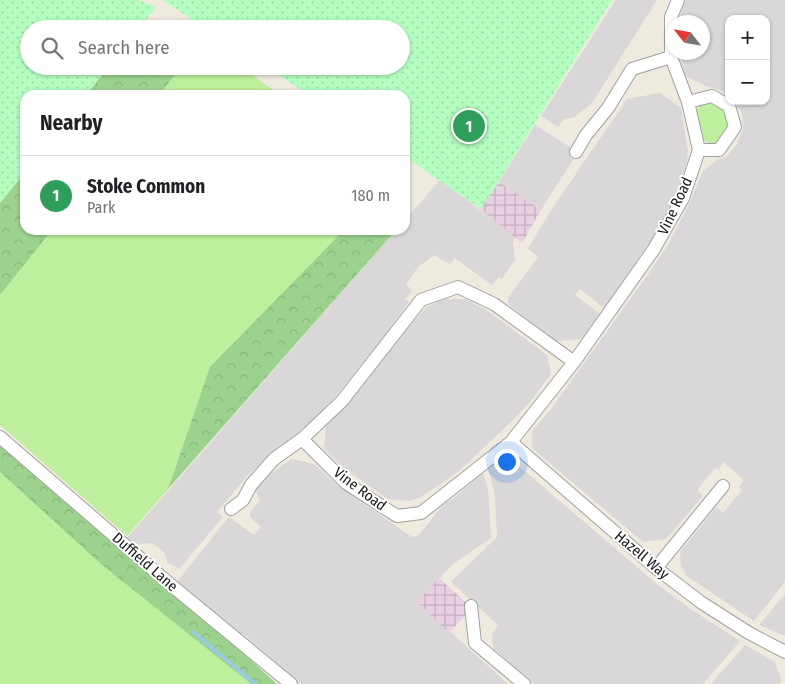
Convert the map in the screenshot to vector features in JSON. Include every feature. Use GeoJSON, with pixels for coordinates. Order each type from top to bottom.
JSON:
{"type":"FeatureCollection","features":[{"type":"Feature","properties":{"kind":"street"},"geometry":{"type":"LineString","coordinates":[[672,15],[678,0]]}},
{"type":"Feature","properties":{"kind":"street"},"geometry":{"type":"LineString","coordinates":[[576,152],[586,135],[608,108],[632,70],[665,58]]}},
{"type":"Feature","properties":{"kind":"street"},"geometry":{"type":"LineString","coordinates":[[672,60],[688,102],[699,150],[719,150],[735,127],[729,106],[712,96],[688,102]]}},
{"type":"Feature","properties":{"kind":"street","name":"Vine Road"},"geometry":{"type":"LineString","coordinates":[[302,439],[346,483],[397,516],[421,513],[511,442],[574,362],[654,249],[683,198],[699,150]]}},
{"type":"Feature","properties":{"kind":"street"},"geometry":{"type":"LineString","coordinates":[[231,509],[243,500],[251,485],[274,459],[302,439],[342,401],[421,300],[458,287],[494,304],[574,362]]}},
{"type":"Feature","properties":{"kind":"street","name":"Duffield Lane"},"geometry":{"type":"LineString","coordinates":[[0,438],[171,585],[291,684]]}},
{"type":"Feature","properties":{"kind":"street","name":"Hazell Way"},"geometry":{"type":"LineString","coordinates":[[511,442],[656,568],[702,603],[749,633],[785,652]]}},
{"type":"Feature","properties":{"kind":"street"},"geometry":{"type":"LineString","coordinates":[[656,568],[723,486]]}},
{"type":"Feature","properties":{"kind":"street"},"geometry":{"type":"LineString","coordinates":[[471,606],[475,644],[524,684]]}},
{"type":"Feature","properties":{"kind":"shaded area"},"geometry":{"type":"Polygon","coordinates":[[[616,0],[657,0],[592,103],[573,118],[564,119],[558,127],[541,116],[616,0]]]}},
{"type":"Feature","properties":{"kind":"shaded area"},"geometry":{"type":"Polygon","coordinates":[[[686,0],[785,0],[785,582],[754,621],[687,576],[681,566],[680,552],[716,507],[723,513],[742,490],[739,487],[744,480],[723,462],[719,470],[715,468],[697,490],[703,496],[666,539],[643,542],[532,448],[532,431],[551,409],[652,269],[669,243],[692,198],[703,171],[717,160],[727,156],[737,144],[743,128],[742,114],[737,105],[770,105],[770,15],[725,15],[725,93],[685,76],[682,60],[710,60],[710,15],[681,15],[686,0]]]}},
{"type":"Feature","properties":{"kind":"shaded area"},"geometry":{"type":"Polygon","coordinates":[[[660,93],[681,108],[688,152],[687,162],[675,198],[657,232],[604,308],[580,289],[575,295],[600,314],[581,339],[557,341],[509,305],[508,298],[538,257],[528,248],[556,203],[627,99],[660,93]]]}},
{"type":"Feature","properties":{"kind":"shaded area"},"geometry":{"type":"Polygon","coordinates":[[[535,125],[578,152],[541,210],[499,182],[535,125]]]}},
{"type":"Feature","properties":{"kind":"shaded area"},"geometry":{"type":"Polygon","coordinates":[[[440,180],[515,236],[513,243],[515,260],[502,279],[499,277],[492,285],[455,258],[450,264],[434,255],[418,267],[406,284],[412,291],[405,299],[409,302],[380,341],[337,395],[313,420],[249,474],[217,512],[223,517],[179,569],[167,562],[165,553],[153,543],[135,544],[127,538],[392,235],[410,235],[410,214],[440,180]]]}},
{"type":"Feature","properties":{"kind":"shaded area"},"geometry":{"type":"Polygon","coordinates":[[[499,182],[541,210],[522,243],[480,209],[499,182]]]}},
{"type":"Feature","properties":{"kind":"shaded area"},"geometry":{"type":"Polygon","coordinates":[[[445,299],[465,299],[485,309],[547,355],[551,374],[517,416],[459,471],[421,497],[410,501],[388,499],[345,469],[324,449],[326,426],[345,406],[412,323],[427,307],[445,299]]]}},
{"type":"Feature","properties":{"kind":"shaded area"},"geometry":{"type":"Polygon","coordinates":[[[291,459],[314,464],[337,485],[412,537],[418,536],[443,505],[483,473],[488,489],[491,538],[453,564],[417,602],[508,684],[301,684],[243,634],[240,635],[177,582],[229,517],[254,535],[261,527],[250,517],[250,513],[260,500],[255,490],[268,476],[291,459]]]}},
{"type":"Feature","properties":{"kind":"shaded area"},"geometry":{"type":"Polygon","coordinates":[[[515,463],[658,585],[740,641],[703,684],[534,684],[493,648],[492,635],[498,625],[451,582],[497,537],[495,493],[488,470],[493,465],[515,463]]]}},
{"type":"Feature","properties":{"kind":"shaded area"},"geometry":{"type":"Polygon","coordinates":[[[439,578],[472,608],[449,633],[417,602],[439,578]]]}},
{"type":"Feature","properties":{"kind":"shaded area"},"geometry":{"type":"Polygon","coordinates":[[[785,594],[785,636],[759,625],[785,594]]]}},
{"type":"Feature","properties":{"kind":"shaded area"},"geometry":{"type":"Polygon","coordinates":[[[745,645],[775,662],[782,681],[779,684],[711,684],[745,645]]]}},
{"type":"Feature","properties":{"kind":"green space"},"geometry":{"type":"Polygon","coordinates":[[[0,0],[138,0],[156,7],[146,20],[20,20],[20,75],[102,75],[90,90],[20,90],[20,178],[0,203],[0,0]]]}},
{"type":"Feature","properties":{"kind":"green space"},"geometry":{"type":"Polygon","coordinates":[[[162,0],[612,0],[481,209],[410,160],[410,90],[301,90],[279,75],[410,75],[410,20],[193,20],[162,0]]]}},
{"type":"Feature","properties":{"kind":"green space"},"geometry":{"type":"Polygon","coordinates":[[[102,75],[175,75],[163,90],[90,90],[102,75]]]}},
{"type":"Feature","properties":{"kind":"green space"},"geometry":{"type":"Polygon","coordinates":[[[175,75],[252,75],[273,90],[163,90],[175,75]]]}},
{"type":"Feature","properties":{"kind":"green space"},"geometry":{"type":"Polygon","coordinates":[[[712,100],[722,108],[728,121],[723,139],[711,144],[702,139],[696,111],[702,103],[712,100]]]}},
{"type":"Feature","properties":{"kind":"green space"},"geometry":{"type":"Polygon","coordinates":[[[20,178],[20,235],[48,235],[0,295],[0,203],[20,178]]]}},
{"type":"Feature","properties":{"kind":"green space"},"geometry":{"type":"Polygon","coordinates":[[[48,235],[339,235],[210,367],[168,489],[127,536],[0,425],[0,295],[48,235]]]}},
{"type":"Feature","properties":{"kind":"green space"},"geometry":{"type":"Polygon","coordinates":[[[339,235],[392,235],[168,489],[210,367],[339,235]]]}},
{"type":"Feature","properties":{"kind":"green space"},"geometry":{"type":"Polygon","coordinates":[[[0,444],[134,554],[277,684],[251,684],[101,564],[0,472],[0,444]]]}},
{"type":"Feature","properties":{"kind":"green space"},"geometry":{"type":"Polygon","coordinates":[[[0,472],[102,564],[251,684],[0,684],[0,472]]]}},
{"type":"Feature","properties":{"kind":"waterway"},"geometry":{"type":"LineString","coordinates":[[193,632],[255,684]]}},
{"type":"Feature","properties":{"kind":"place","name":"Stoke Common"},"geometry":{"type":"Point","coordinates":[469,126]}}]}
